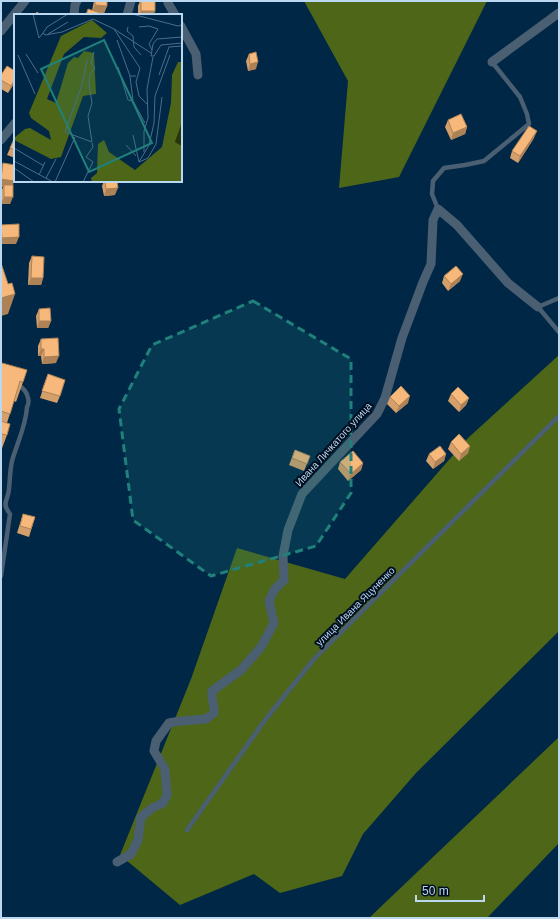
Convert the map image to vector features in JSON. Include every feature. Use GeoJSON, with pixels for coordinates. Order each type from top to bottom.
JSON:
{"type":"FeatureCollection","features":[{"type":"Feature","properties":{"kind":"street"},"geometry":{"type":"LineString","coordinates":[[15,14],[25,1]]}},
{"type":"Feature","properties":{"kind":"street"},"geometry":{"type":"LineString","coordinates":[[74,14],[77,1]]}},
{"type":"Feature","properties":{"kind":"street"},"geometry":{"type":"LineString","coordinates":[[127,14],[132,1]]}},
{"type":"Feature","properties":{"kind":"street"},"geometry":{"type":"LineString","coordinates":[[168,1],[175,14]]}},
{"type":"Feature","properties":{"kind":"street"},"geometry":{"type":"LineString","coordinates":[[492,62],[559,13]]}},
{"type":"Feature","properties":{"kind":"street"},"geometry":{"type":"LineString","coordinates":[[1,31],[14,15]]}},
{"type":"Feature","properties":{"kind":"street"},"geometry":{"type":"LineString","coordinates":[[182,28],[196,54],[198,75]]}},
{"type":"Feature","properties":{"kind":"street"},"geometry":{"type":"LineString","coordinates":[[1,140],[14,124]]}},
{"type":"Feature","properties":{"kind":"street"},"geometry":{"type":"LineString","coordinates":[[438,209],[457,225],[508,283],[538,307]]}},
{"type":"Feature","properties":{"kind":"street","name":"Ивана Личкатого улица"},"geometry":{"type":"LineString","coordinates":[[117,862],[131,854],[138,840],[141,817],[152,808],[163,803],[168,795],[165,769],[154,751],[156,741],[169,724],[180,721],[206,719],[214,713],[215,709],[212,691],[241,670],[261,647],[274,624],[269,601],[274,590],[284,580],[283,556],[288,530],[302,494],[377,414],[390,381],[402,338],[431,264],[433,220],[438,209]]}},
{"type":"Feature","properties":{"kind":"lane"},"geometry":{"type":"LineString","coordinates":[[438,209],[432,194],[433,181],[444,168],[484,161],[530,124],[520,97],[492,62]]}},
{"type":"Feature","properties":{"kind":"lane"},"geometry":{"type":"LineString","coordinates":[[559,298],[538,307],[559,332]]}},
{"type":"Feature","properties":{"kind":"lane"},"geometry":{"type":"LineString","coordinates":[[1,576],[10,514],[5,508],[5,503],[8,498],[10,472],[12,460],[27,415],[28,397],[22,387],[15,383]]}},
{"type":"Feature","properties":{"kind":"lane","name":"улица Ивана Яцуненко"},"geometry":{"type":"LineString","coordinates":[[187,830],[265,720],[314,659],[559,416]]}},
{"type":"Feature","properties":{"kind":"highlighted area"},"geometry":{"type":"Polygon","coordinates":[[[253,301],[351,359],[351,493],[316,546],[211,576],[133,520],[119,409],[152,345],[253,301]]]}},
{"type":"Feature","properties":{"kind":"green space"},"geometry":{"type":"Polygon","coordinates":[[[304,1],[487,1],[399,177],[339,188],[348,81],[304,1]]]}},
{"type":"Feature","properties":{"kind":"green space"},"geometry":{"type":"Polygon","coordinates":[[[559,355],[559,631],[416,773],[363,834],[342,876],[280,893],[254,874],[180,905],[120,855],[191,679],[237,548],[345,579],[468,438],[559,355]]]}},
{"type":"Feature","properties":{"kind":"green space"},"geometry":{"type":"Polygon","coordinates":[[[559,737],[559,843],[487,918],[369,918],[559,737]]]}},
{"type":"Feature","properties":{"kind":"building"},"geometry":{"type":"Polygon","coordinates":[[[95,1],[107,1],[107,6],[95,5],[95,1]]]}},
{"type":"Feature","properties":{"kind":"building"},"geometry":{"type":"Polygon","coordinates":[[[141,1],[155,1],[155,11],[141,11],[141,1]]]}},
{"type":"Feature","properties":{"kind":"building"},"geometry":{"type":"Polygon","coordinates":[[[88,9],[104,14],[86,14],[88,9]]]}},
{"type":"Feature","properties":{"kind":"building"},"geometry":{"type":"Polygon","coordinates":[[[256,52],[258,62],[250,64],[249,54],[256,52]]]}},
{"type":"Feature","properties":{"kind":"building"},"geometry":{"type":"Polygon","coordinates":[[[7,66],[14,70],[14,81],[11,86],[1,80],[1,75],[7,66]]]}},
{"type":"Feature","properties":{"kind":"building"},"geometry":{"type":"Polygon","coordinates":[[[461,114],[467,127],[453,133],[448,120],[461,114]]]}},
{"type":"Feature","properties":{"kind":"building"},"geometry":{"type":"Polygon","coordinates":[[[529,126],[537,131],[520,156],[512,151],[529,126]]]}},
{"type":"Feature","properties":{"kind":"building"},"geometry":{"type":"Polygon","coordinates":[[[14,139],[14,150],[10,148],[14,139]]]}},
{"type":"Feature","properties":{"kind":"building"},"geometry":{"type":"Polygon","coordinates":[[[3,163],[14,165],[14,181],[1,179],[3,163]]]}},
{"type":"Feature","properties":{"kind":"building"},"geometry":{"type":"Polygon","coordinates":[[[105,182],[117,182],[118,188],[106,189],[105,182]]]}},
{"type":"Feature","properties":{"kind":"building"},"geometry":{"type":"Polygon","coordinates":[[[4,185],[13,185],[13,197],[4,197],[4,185]]]}},
{"type":"Feature","properties":{"kind":"building"},"geometry":{"type":"Polygon","coordinates":[[[19,224],[19,237],[2,238],[1,225],[19,224]]]}},
{"type":"Feature","properties":{"kind":"building"},"geometry":{"type":"Polygon","coordinates":[[[32,256],[44,257],[43,278],[31,278],[32,256]]]}},
{"type":"Feature","properties":{"kind":"building"},"geometry":{"type":"Polygon","coordinates":[[[1,263],[8,284],[12,283],[15,294],[1,298],[1,263]]]}},
{"type":"Feature","properties":{"kind":"building"},"geometry":{"type":"Polygon","coordinates":[[[456,266],[463,274],[451,284],[444,276],[456,266]]]}},
{"type":"Feature","properties":{"kind":"building"},"geometry":{"type":"Polygon","coordinates":[[[50,308],[51,321],[39,321],[39,309],[50,308]]]}},
{"type":"Feature","properties":{"kind":"building"},"geometry":{"type":"Polygon","coordinates":[[[58,338],[59,356],[44,357],[44,349],[41,349],[41,339],[58,338]]]}},
{"type":"Feature","properties":{"kind":"building"},"geometry":{"type":"Polygon","coordinates":[[[2,363],[27,370],[23,382],[20,381],[10,414],[1,411],[2,363]]]}},
{"type":"Feature","properties":{"kind":"building"},"geometry":{"type":"Polygon","coordinates":[[[48,374],[65,380],[60,396],[42,391],[48,374]]]}},
{"type":"Feature","properties":{"kind":"building"},"geometry":{"type":"Polygon","coordinates":[[[401,386],[410,396],[399,406],[390,397],[401,386]]]}},
{"type":"Feature","properties":{"kind":"building"},"geometry":{"type":"Polygon","coordinates":[[[458,387],[469,398],[461,405],[451,394],[458,387]]]}},
{"type":"Feature","properties":{"kind":"building"},"geometry":{"type":"Polygon","coordinates":[[[1,421],[10,424],[7,435],[2,434],[1,436],[1,421]]]}},
{"type":"Feature","properties":{"kind":"building"},"geometry":{"type":"Polygon","coordinates":[[[459,434],[470,446],[461,454],[451,442],[459,434]]]}},
{"type":"Feature","properties":{"kind":"building"},"geometry":{"type":"Polygon","coordinates":[[[440,446],[446,454],[435,462],[429,454],[440,446]]]}},
{"type":"Feature","properties":{"kind":"building"},"geometry":{"type":"Polygon","coordinates":[[[295,450],[310,456],[307,464],[292,458],[295,450]]]}},
{"type":"Feature","properties":{"kind":"building"},"geometry":{"type":"Polygon","coordinates":[[[353,451],[363,463],[351,474],[340,462],[353,451]]]}},
{"type":"Feature","properties":{"kind":"building"},"geometry":{"type":"Polygon","coordinates":[[[23,514],[35,517],[31,529],[20,526],[23,514]]]}}]}
